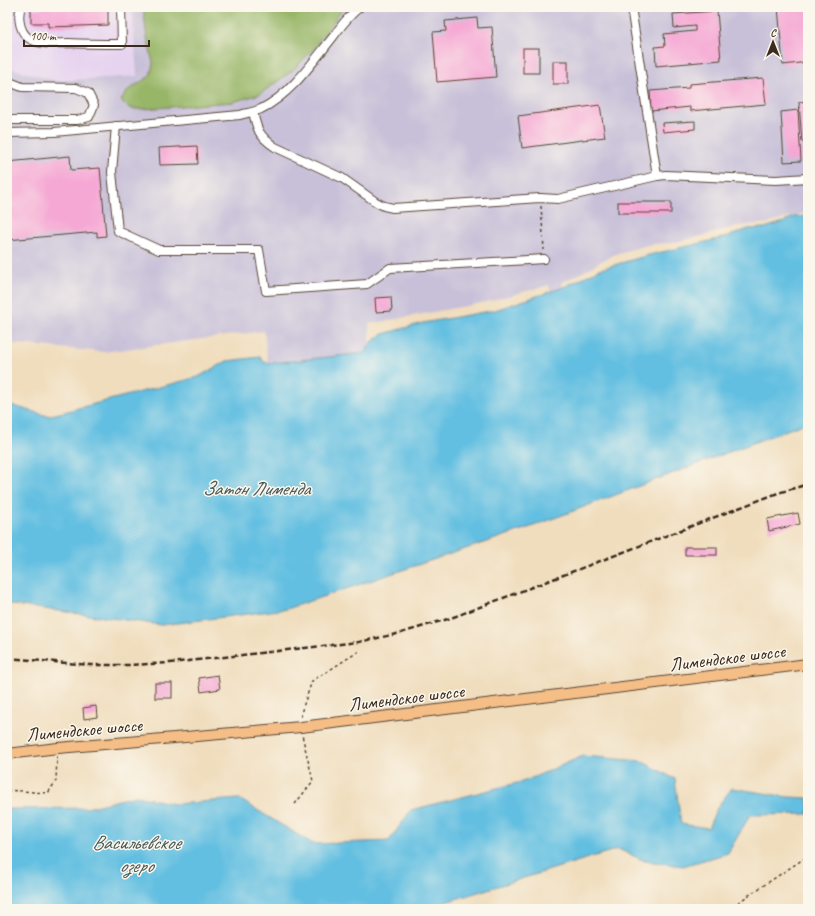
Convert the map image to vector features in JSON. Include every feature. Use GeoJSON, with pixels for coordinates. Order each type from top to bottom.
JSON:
{"type":"FeatureCollection","features":[{"type":"Feature","properties":{"kind":"main road","name":"Лимендское шоссе"},"geometry":{"type":"LineString","coordinates":[[7,754],[58,748],[301,727],[808,664]]}},
{"type":"Feature","properties":{"kind":"lane"},"geometry":{"type":"LineString","coordinates":[[21,7],[19,16],[21,26],[27,37],[32,40],[54,43],[122,44],[121,7]]}},
{"type":"Feature","properties":{"kind":"lane"},"geometry":{"type":"LineString","coordinates":[[7,133],[54,132],[240,115],[253,112],[272,102],[289,88],[308,69],[350,16],[360,7]]}},
{"type":"Feature","properties":{"kind":"lane"},"geometry":{"type":"LineString","coordinates":[[631,7],[657,176]]}},
{"type":"Feature","properties":{"kind":"lane"},"geometry":{"type":"LineString","coordinates":[[7,81],[22,87],[76,88],[88,93],[94,105],[89,117],[77,120],[7,120]]}},
{"type":"Feature","properties":{"kind":"lane"},"geometry":{"type":"LineString","coordinates":[[253,112],[257,130],[267,142],[283,152],[342,178],[384,206],[402,208],[540,198],[558,199],[657,176],[680,175],[776,180],[808,178]]}},
{"type":"Feature","properties":{"kind":"lane"},"geometry":{"type":"LineString","coordinates":[[116,126],[112,172],[118,231],[159,250],[259,250],[266,291],[367,284],[390,268],[544,259]]}},
{"type":"Feature","properties":{"kind":"path"},"geometry":{"type":"LineString","coordinates":[[540,198],[544,259]]}},
{"type":"Feature","properties":{"kind":"path"},"geometry":{"type":"LineString","coordinates":[[295,804],[313,781],[301,727],[302,710],[312,681],[361,650]]}},
{"type":"Feature","properties":{"kind":"path"},"geometry":{"type":"LineString","coordinates":[[7,790],[48,793],[56,781],[58,748]]}},
{"type":"Feature","properties":{"kind":"path"},"geometry":{"type":"LineString","coordinates":[[728,909],[808,856]]}},
{"type":"Feature","properties":{"kind":"shaded area"},"geometry":{"type":"Polygon","coordinates":[[[7,7],[132,7],[137,76],[56,81],[7,67],[7,7]]]}},
{"type":"Feature","properties":{"kind":"shaded area"},"geometry":{"type":"Polygon","coordinates":[[[132,7],[808,7],[808,212],[768,223],[737,226],[671,243],[651,244],[618,253],[562,282],[567,310],[554,313],[549,285],[482,303],[369,324],[372,360],[269,372],[264,331],[104,352],[7,343],[7,67],[56,81],[137,76],[132,7]]]}},
{"type":"Feature","properties":{"kind":"green space"},"geometry":{"type":"Polygon","coordinates":[[[143,7],[344,7],[312,51],[292,71],[260,94],[233,102],[131,109],[121,101],[128,90],[150,76],[153,63],[147,38],[143,7]]]}},
{"type":"Feature","properties":{"kind":"water","name":"Затон Лименда"},"geometry":{"type":"Polygon","coordinates":[[[808,216],[808,422],[531,527],[286,609],[162,625],[7,604],[7,404],[48,416],[198,377],[227,361],[260,357],[264,362],[273,363],[365,353],[372,342],[383,334],[423,323],[495,310],[564,287],[600,269],[649,255],[727,237],[748,229],[764,228],[784,222],[793,217],[808,216]]]}},
{"type":"Feature","properties":{"kind":"water","name":"Васильевское озеро"},"geometry":{"type":"Polygon","coordinates":[[[583,756],[641,761],[675,779],[681,824],[708,828],[718,806],[732,788],[788,797],[808,798],[808,814],[750,815],[728,853],[683,866],[645,861],[618,849],[423,909],[7,909],[7,809],[86,808],[136,796],[175,804],[239,799],[313,844],[389,841],[411,810],[525,781],[583,756]]]}},
{"type":"Feature","properties":{"kind":"building"},"geometry":{"type":"Polygon","coordinates":[[[47,7],[108,7],[108,25],[48,27],[48,23],[31,23],[31,9],[47,7]]]}},
{"type":"Feature","properties":{"kind":"building"},"geometry":{"type":"Polygon","coordinates":[[[778,7],[808,7],[808,62],[783,65],[778,7]]]}},
{"type":"Feature","properties":{"kind":"building"},"geometry":{"type":"Polygon","coordinates":[[[717,11],[721,60],[656,66],[655,47],[665,46],[664,34],[695,31],[695,26],[674,28],[673,14],[717,11]]]}},
{"type":"Feature","properties":{"kind":"building"},"geometry":{"type":"Polygon","coordinates":[[[477,18],[478,28],[492,27],[496,77],[437,82],[433,32],[446,31],[445,21],[477,18]]]}},
{"type":"Feature","properties":{"kind":"building"},"geometry":{"type":"Polygon","coordinates":[[[523,48],[539,48],[539,73],[523,73],[523,48]]]}},
{"type":"Feature","properties":{"kind":"building"},"geometry":{"type":"Polygon","coordinates":[[[553,61],[568,61],[568,84],[553,84],[553,61]]]}},
{"type":"Feature","properties":{"kind":"building"},"geometry":{"type":"Polygon","coordinates":[[[763,78],[766,104],[690,111],[690,107],[651,111],[650,91],[689,88],[689,84],[763,78]]]}},
{"type":"Feature","properties":{"kind":"building"},"geometry":{"type":"Polygon","coordinates":[[[808,101],[808,141],[802,142],[799,102],[808,101]]]}},
{"type":"Feature","properties":{"kind":"building"},"geometry":{"type":"Polygon","coordinates":[[[600,105],[605,137],[522,148],[518,116],[600,105]]]}},
{"type":"Feature","properties":{"kind":"building"},"geometry":{"type":"Polygon","coordinates":[[[798,110],[801,161],[784,162],[781,112],[798,110]]]}},
{"type":"Feature","properties":{"kind":"building"},"geometry":{"type":"Polygon","coordinates":[[[695,121],[695,129],[663,132],[662,123],[695,121]]]}},
{"type":"Feature","properties":{"kind":"building"},"geometry":{"type":"Polygon","coordinates":[[[197,146],[198,164],[160,165],[159,148],[197,146]]]}},
{"type":"Feature","properties":{"kind":"building"},"geometry":{"type":"Polygon","coordinates":[[[70,156],[71,170],[100,168],[106,236],[97,237],[97,232],[7,240],[7,162],[70,156]]]}},
{"type":"Feature","properties":{"kind":"building"},"geometry":{"type":"Polygon","coordinates":[[[618,202],[671,202],[671,213],[618,213],[618,202]]]}},
{"type":"Feature","properties":{"kind":"building"},"geometry":{"type":"Polygon","coordinates":[[[391,297],[392,311],[376,312],[375,298],[391,297]]]}},
{"type":"Feature","properties":{"kind":"building"},"geometry":{"type":"Polygon","coordinates":[[[798,513],[800,524],[769,531],[767,519],[798,513]]]}},
{"type":"Feature","properties":{"kind":"building"},"geometry":{"type":"Polygon","coordinates":[[[685,547],[717,547],[717,555],[685,555],[685,547]]]}},
{"type":"Feature","properties":{"kind":"building"},"geometry":{"type":"Polygon","coordinates":[[[218,675],[220,689],[201,692],[199,678],[218,675]]]}},
{"type":"Feature","properties":{"kind":"building"},"geometry":{"type":"Polygon","coordinates":[[[155,683],[172,683],[172,698],[155,698],[155,683]]]}},
{"type":"Feature","properties":{"kind":"building"},"geometry":{"type":"Polygon","coordinates":[[[96,706],[97,717],[84,719],[83,708],[96,706]]]}},
{"type":"Feature","properties":{"kind":"railway"},"geometry":{"type":"LineString","coordinates":[[7,658],[90,665],[170,663],[359,642],[401,633],[451,618],[778,493],[808,484]]}}]}
